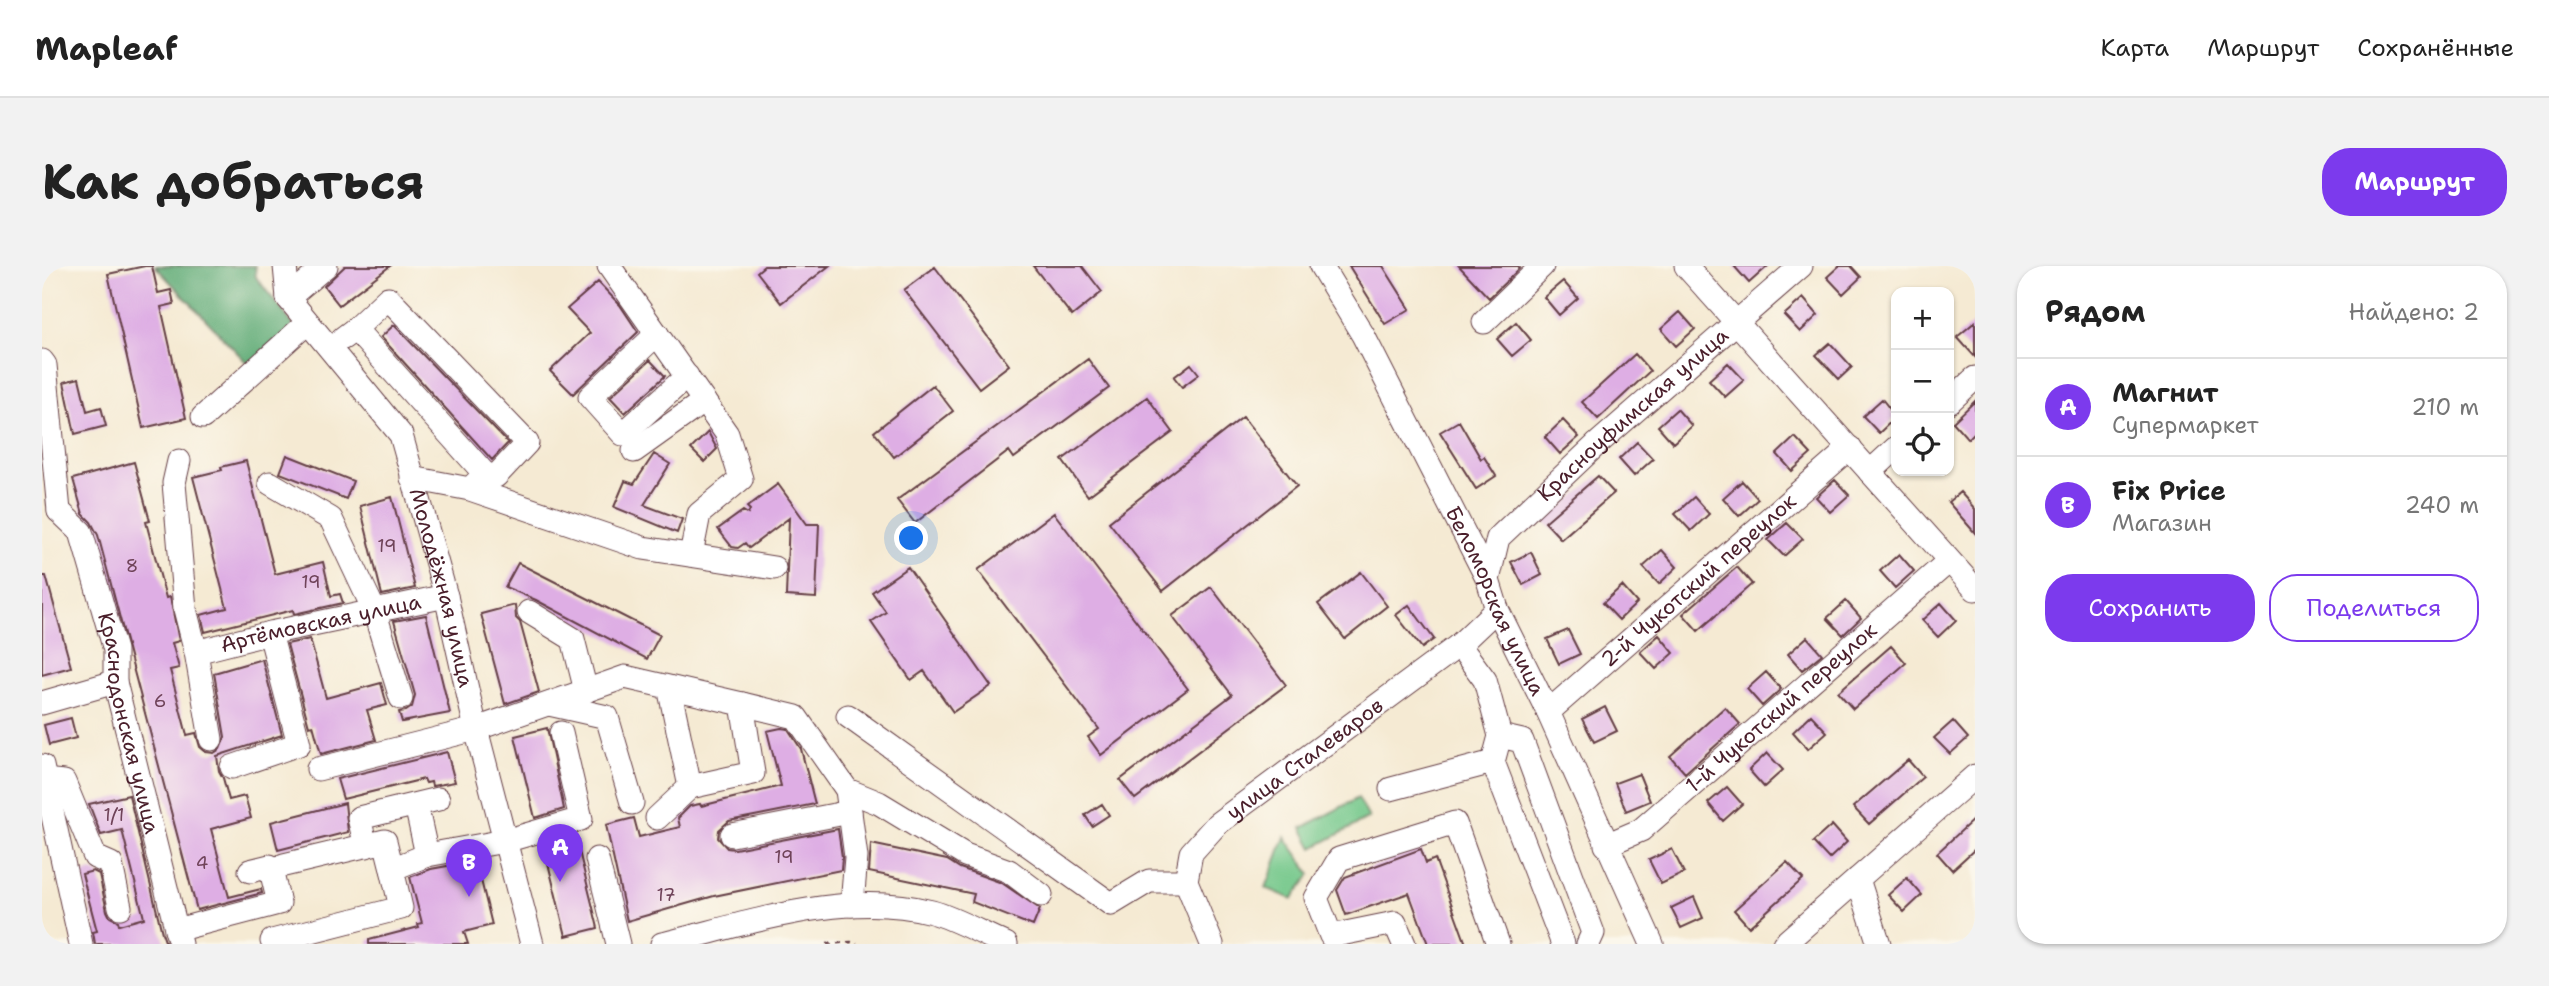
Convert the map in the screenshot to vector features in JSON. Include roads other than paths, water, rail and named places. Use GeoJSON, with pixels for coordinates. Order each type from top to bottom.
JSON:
{"type":"FeatureCollection","features":[{"type":"Feature","properties":{"kind":"street"},"geometry":{"type":"LineString","coordinates":[[285,266],[288,298]]}},
{"type":"Feature","properties":{"kind":"street"},"geometry":{"type":"LineString","coordinates":[[288,298],[326,266]]}},
{"type":"Feature","properties":{"kind":"street"},"geometry":{"type":"LineString","coordinates":[[609,266],[727,434],[741,479],[699,514],[691,555]]}},
{"type":"Feature","properties":{"kind":"street","name":"Беломорская улица"},"geometry":{"type":"LineString","coordinates":[[1321,266],[1363,335],[1488,580],[1497,609],[1548,712],[1652,944]]}},
{"type":"Feature","properties":{"kind":"street"},"geometry":{"type":"LineString","coordinates":[[1484,323],[1542,266]]}},
{"type":"Feature","properties":{"kind":"street"},"geometry":{"type":"LineString","coordinates":[[1686,266],[1975,589]]}},
{"type":"Feature","properties":{"kind":"street","name":"Красноуфимская улица"},"geometry":{"type":"LineString","coordinates":[[1488,580],[1498,538],[1596,445],[1801,266]]}},
{"type":"Feature","properties":{"kind":"street","name":"Молодёжная улица"},"geometry":{"type":"LineString","coordinates":[[288,298],[401,435],[446,596],[476,729],[532,944]]}},
{"type":"Feature","properties":{"kind":"street"},"geometry":{"type":"LineString","coordinates":[[330,349],[388,298],[527,443],[496,476],[478,481],[412,478]]}},
{"type":"Feature","properties":{"kind":"street"},"geometry":{"type":"LineString","coordinates":[[203,417],[307,323]]}},
{"type":"Feature","properties":{"kind":"street"},"geometry":{"type":"LineString","coordinates":[[355,329],[478,481],[643,548],[774,568]]}},
{"type":"Feature","properties":{"kind":"street"},"geometry":{"type":"LineString","coordinates":[[657,334],[590,397],[623,434],[687,376]]}},
{"type":"Feature","properties":{"kind":"street"},"geometry":{"type":"LineString","coordinates":[[42,361],[45,365],[50,513]]}},
{"type":"Feature","properties":{"kind":"street"},"geometry":{"type":"LineString","coordinates":[[1954,397],[1975,378]]}},
{"type":"Feature","properties":{"kind":"street"},"geometry":{"type":"LineString","coordinates":[[634,451],[704,401]]}},
{"type":"Feature","properties":{"kind":"street","name":"2-й Чукотский переулок"},"geometry":{"type":"LineString","coordinates":[[1548,712],[1850,448]]}},
{"type":"Feature","properties":{"kind":"street"},"geometry":{"type":"LineString","coordinates":[[1870,472],[1891,453]]}},
{"type":"Feature","properties":{"kind":"street"},"geometry":{"type":"LineString","coordinates":[[179,461],[174,484],[185,609],[196,652],[211,739]]}},
{"type":"Feature","properties":{"kind":"street"},"geometry":{"type":"LineString","coordinates":[[270,483],[331,519],[374,610],[401,698]]}},
{"type":"Feature","properties":{"kind":"street","name":"Краснодонская улица"},"geometry":{"type":"LineString","coordinates":[[50,513],[81,532],[115,650],[115,682],[178,937]]}},
{"type":"Feature","properties":{"kind":"street","name":"1-й Чукотский переулок"},"geometry":{"type":"LineString","coordinates":[[1606,845],[1641,830],[1949,561]]}},
{"type":"Feature","properties":{"kind":"street","name":"Артёмовская улица"},"geometry":{"type":"LineString","coordinates":[[196,652],[270,633],[446,596]]}},
{"type":"Feature","properties":{"kind":"street","name":"улица Сталеваров"},"geometry":{"type":"LineString","coordinates":[[1185,881],[1191,853],[1217,824],[1459,645],[1497,609]]}},
{"type":"Feature","properties":{"kind":"street"},"geometry":{"type":"LineString","coordinates":[[528,612],[573,639],[586,691]]}},
{"type":"Feature","properties":{"kind":"street"},"geometry":{"type":"LineString","coordinates":[[232,767],[299,744],[270,633]]}},
{"type":"Feature","properties":{"kind":"street"},"geometry":{"type":"LineString","coordinates":[[1459,645],[1485,680],[1500,736],[1493,762],[1563,944]]}},
{"type":"Feature","properties":{"kind":"street"},"geometry":{"type":"LineString","coordinates":[[318,769],[476,729],[625,677],[796,717],[848,801],[856,858],[852,905]]}},
{"type":"Feature","properties":{"kind":"street"},"geometry":{"type":"LineString","coordinates":[[42,703],[115,682]]}},
{"type":"Feature","properties":{"kind":"street"},"geometry":{"type":"LineString","coordinates":[[668,687],[690,787]]}},
{"type":"Feature","properties":{"kind":"street"},"geometry":{"type":"LineString","coordinates":[[549,704],[607,717],[632,803]]}},
{"type":"Feature","properties":{"kind":"street"},"geometry":{"type":"LineString","coordinates":[[657,818],[690,787],[753,773],[742,704]]}},
{"type":"Feature","properties":{"kind":"street"},"geometry":{"type":"LineString","coordinates":[[848,716],[1111,904],[1149,881],[1185,881],[1212,944]]}},
{"type":"Feature","properties":{"kind":"street"},"geometry":{"type":"LineString","coordinates":[[392,869],[428,855],[505,841],[580,819],[561,733]]}},
{"type":"Feature","properties":{"kind":"street"},"geometry":{"type":"LineString","coordinates":[[1500,736],[1521,741],[1593,933],[1588,944]]}},
{"type":"Feature","properties":{"kind":"street"},"geometry":{"type":"LineString","coordinates":[[1391,789],[1493,762]]}},
{"type":"Feature","properties":{"kind":"street"},"geometry":{"type":"LineString","coordinates":[[43,775],[64,782],[95,857],[111,864],[120,907]]}},
{"type":"Feature","properties":{"kind":"street"},"geometry":{"type":"LineString","coordinates":[[43,775],[81,944]]}},
{"type":"Feature","properties":{"kind":"street"},"geometry":{"type":"LineString","coordinates":[[1784,944],[1975,776]]}},
{"type":"Feature","properties":{"kind":"street"},"geometry":{"type":"LineString","coordinates":[[732,835],[848,801],[879,803],[965,855],[1009,871],[1041,895]]}},
{"type":"Feature","properties":{"kind":"street"},"geometry":{"type":"LineString","coordinates":[[366,846],[359,818],[427,802],[428,855]]}},
{"type":"Feature","properties":{"kind":"street"},"geometry":{"type":"LineString","coordinates":[[1404,944],[1395,923],[1331,936],[1316,898],[1339,859],[1455,822],[1498,944]]}},
{"type":"Feature","properties":{"kind":"street"},"geometry":{"type":"LineString","coordinates":[[272,941],[401,908],[385,841],[284,865]]}},
{"type":"Feature","properties":{"kind":"street"},"geometry":{"type":"LineString","coordinates":[[597,859],[618,944]]}},
{"type":"Feature","properties":{"kind":"street"},"geometry":{"type":"LineString","coordinates":[[178,937],[279,903],[271,866],[250,871]]}},
{"type":"Feature","properties":{"kind":"street"},"geometry":{"type":"LineString","coordinates":[[1858,879],[1879,944]]}},
{"type":"Feature","properties":{"kind":"street"},"geometry":{"type":"LineString","coordinates":[[662,944],[818,907],[874,903],[933,912],[1006,944]]}},
{"type":"Feature","properties":{"kind":"place","name":"Магнит"},"geometry":{"type":"Point","coordinates":[560,882]}},
{"type":"Feature","properties":{"kind":"place","name":"Fix Price"},"geometry":{"type":"Point","coordinates":[469,897]}}]}
